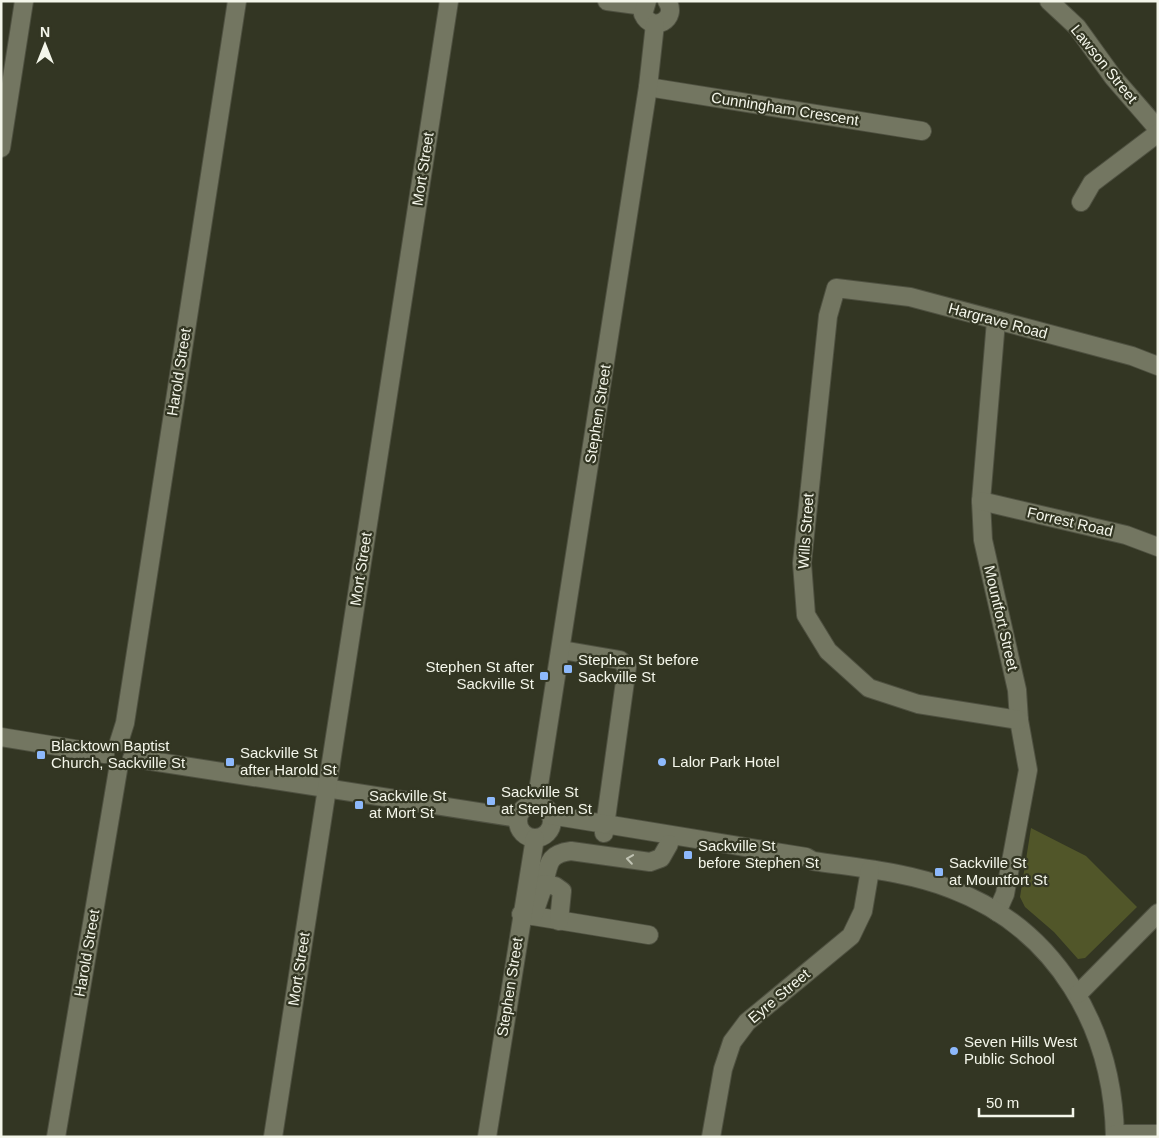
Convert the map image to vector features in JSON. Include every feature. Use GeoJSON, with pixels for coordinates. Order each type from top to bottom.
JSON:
{"type":"FeatureCollection","features":[{"type":"Feature","properties":{"kind":"street"},"geometry":{"type":"LineString","coordinates":[[1,148],[24,1]]}},
{"type":"Feature","properties":{"kind":"street","name":"Harold Street"},"geometry":{"type":"LineString","coordinates":[[119,742],[125,722],[236,1]]}},
{"type":"Feature","properties":{"kind":"street","name":"Mort Street"},"geometry":{"type":"LineString","coordinates":[[273,1137],[449,1]]}},
{"type":"Feature","properties":{"kind":"street"},"geometry":{"type":"LineString","coordinates":[[607,1],[645,3],[645,17],[655,24],[663,22],[669,16],[670,7],[667,1]]}},
{"type":"Feature","properties":{"kind":"street","name":"Lawson Street"},"geometry":{"type":"LineString","coordinates":[[1049,1],[1077,27],[1114,77],[1158,128]]}},
{"type":"Feature","properties":{"kind":"street","name":"Stephen Street"},"geometry":{"type":"LineString","coordinates":[[536,804],[562,650],[648,87],[655,24]]}},
{"type":"Feature","properties":{"kind":"street","name":"Cunningham Crescent"},"geometry":{"type":"LineString","coordinates":[[648,87],[922,131]]}},
{"type":"Feature","properties":{"kind":"street"},"geometry":{"type":"LineString","coordinates":[[1081,202],[1092,183],[1158,133]]}},
{"type":"Feature","properties":{"kind":"street","name":"Hargrave Road"},"geometry":{"type":"LineString","coordinates":[[836,288],[910,298],[1132,356],[1158,366]]}},
{"type":"Feature","properties":{"kind":"street","name":"Wills Street"},"geometry":{"type":"LineString","coordinates":[[836,288],[828,316],[802,563],[806,616],[828,652],[869,688],[918,704],[1019,720]]}},
{"type":"Feature","properties":{"kind":"street","name":"Mountfort Street"},"geometry":{"type":"LineString","coordinates":[[996,321],[981,501],[983,540],[1017,690],[1019,720],[1028,770],[1004,894],[997,912]]}},
{"type":"Feature","properties":{"kind":"street","name":"Forrest Road"},"geometry":{"type":"LineString","coordinates":[[981,501],[1126,535],[1158,547]]}},
{"type":"Feature","properties":{"kind":"street"},"geometry":{"type":"LineString","coordinates":[[562,650],[620,660],[626,664],[605,828]]}},
{"type":"Feature","properties":{"kind":"street"},"geometry":{"type":"LineString","coordinates":[[1,737],[105,754]]}},
{"type":"Feature","properties":{"kind":"street"},"geometry":{"type":"LineString","coordinates":[[119,742],[130,747],[132,758],[129,765],[118,770],[107,763],[105,754],[108,747],[119,742]]}},
{"type":"Feature","properties":{"kind":"street"},"geometry":{"type":"LineString","coordinates":[[132,758],[327,786],[518,818]]}},
{"type":"Feature","properties":{"kind":"street","name":"Harold Street"},"geometry":{"type":"LineString","coordinates":[[56,1137],[118,770]]}},
{"type":"Feature","properties":{"kind":"street"},"geometry":{"type":"LineString","coordinates":[[536,804],[545,808],[550,821],[544,835],[535,838],[522,832],[518,818],[523,809],[536,804]]}},
{"type":"Feature","properties":{"kind":"street"},"geometry":{"type":"LineString","coordinates":[[550,821],[806,857],[814,861],[918,878],[946,886],[997,912],[1040,948],[1078,994],[1099,1040],[1106,1061],[1112,1091],[1115,1136],[1158,1134]]}},
{"type":"Feature","properties":{"kind":"street"},"geometry":{"type":"LineString","coordinates":[[605,828],[669,844],[804,864],[814,861]]}},
{"type":"Feature","properties":{"kind":"street","name":"Stephen Street"},"geometry":{"type":"LineString","coordinates":[[487,1137],[527,915],[535,838]]}},
{"type":"Feature","properties":{"kind":"street"},"geometry":{"type":"LineString","coordinates":[[649,934],[527,915],[544,884],[549,862],[561,852],[571,851],[650,862],[661,858],[669,844]]}},
{"type":"Feature","properties":{"kind":"street","name":"Eyre Street"},"geometry":{"type":"LineString","coordinates":[[711,1137],[723,1069],[732,1042],[747,1022],[851,936],[862,911],[870,870]]}},
{"type":"Feature","properties":{"kind":"street"},"geometry":{"type":"LineString","coordinates":[[544,884],[555,886],[562,891],[559,920]]}},
{"type":"Feature","properties":{"kind":"street"},"geometry":{"type":"LineString","coordinates":[[1078,994],[1158,913]]}},
{"type":"Feature","properties":{"kind":"green space"},"geometry":{"type":"Polygon","coordinates":[[[1031,828],[1086,856],[1137,907],[1085,958],[1078,959],[1054,932],[1025,907],[1020,897],[1031,828]]]}},
{"type":"Feature","properties":{"kind":"place","name":"Stephen St before Sackville St"},"geometry":{"type":"Point","coordinates":[568,669]}},
{"type":"Feature","properties":{"kind":"place","name":"Stephen St after Sackville St"},"geometry":{"type":"Point","coordinates":[544,676]}},
{"type":"Feature","properties":{"kind":"place","name":"Blacktown Baptist Church, Sackville St"},"geometry":{"type":"Point","coordinates":[41,755]}},
{"type":"Feature","properties":{"kind":"place","name":"Sackville St after Harold St"},"geometry":{"type":"Point","coordinates":[230,762]}},
{"type":"Feature","properties":{"kind":"place","name":"Lalor Park Hotel"},"geometry":{"type":"Point","coordinates":[662,762]}},
{"type":"Feature","properties":{"kind":"place","name":"Sackville St at Stephen St"},"geometry":{"type":"Point","coordinates":[491,801]}},
{"type":"Feature","properties":{"kind":"place","name":"Sackville St at Mort St"},"geometry":{"type":"Point","coordinates":[359,805]}},
{"type":"Feature","properties":{"kind":"place","name":"Sackville St before Stephen St"},"geometry":{"type":"Point","coordinates":[688,855]}},
{"type":"Feature","properties":{"kind":"place","name":"Sackville St at Mountfort St"},"geometry":{"type":"Point","coordinates":[939,872]}},
{"type":"Feature","properties":{"kind":"place","name":"Seven Hills West Public School"},"geometry":{"type":"Point","coordinates":[954,1051]}}]}
